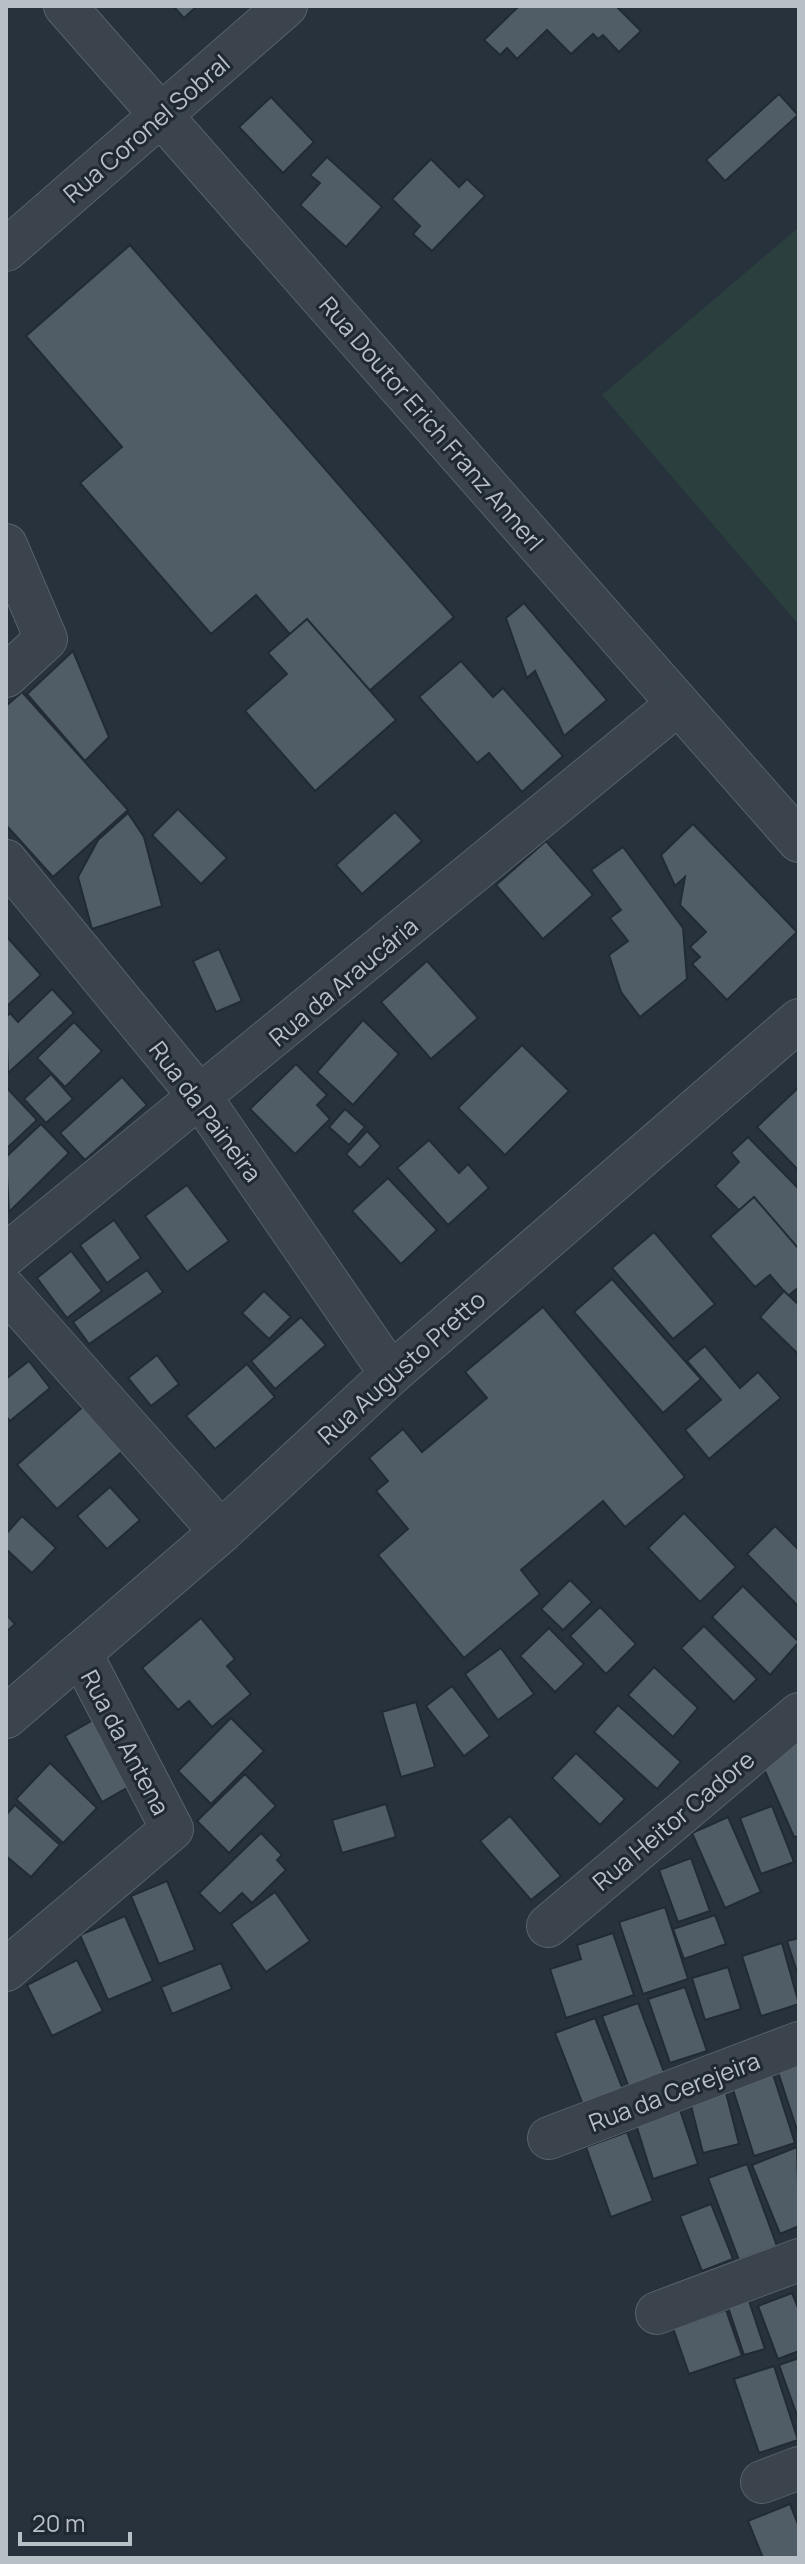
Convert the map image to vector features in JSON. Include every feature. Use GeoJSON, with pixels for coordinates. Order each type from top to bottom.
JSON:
{"type":"FeatureCollection","features":[{"type":"Feature","properties":{"kind":"street","name":"Rua Doutor Erich Franz Annerl"},"geometry":{"type":"LineString","coordinates":[[65,6],[799,841]]}},
{"type":"Feature","properties":{"kind":"street","name":"Rua Coronel Sobral"},"geometry":{"type":"LineString","coordinates":[[6,250],[286,6]]}},
{"type":"Feature","properties":{"kind":"street"},"geometry":{"type":"LineString","coordinates":[[6,545],[46,639],[6,676]]}},
{"type":"Feature","properties":{"kind":"street","name":"Rua da Araucária"},"geometry":{"type":"LineString","coordinates":[[6,1255],[678,704]]}},
{"type":"Feature","properties":{"kind":"street","name":"Rua da Paineira"},"geometry":{"type":"LineString","coordinates":[[6,861],[201,1098],[391,1374]]}},
{"type":"Feature","properties":{"kind":"street","name":"Rua Augusto Pretto"},"geometry":{"type":"LineString","coordinates":[[6,1717],[221,1532],[391,1374],[799,1020]]}},
{"type":"Feature","properties":{"kind":"street"},"geometry":{"type":"LineString","coordinates":[[6,1290],[221,1532]]}},
{"type":"Feature","properties":{"kind":"street","name":"Rua da Antena"},"geometry":{"type":"LineString","coordinates":[[6,1970],[172,1829],[81,1654]]}},
{"type":"Feature","properties":{"kind":"street","name":"Rua Heitor Cadore"},"geometry":{"type":"LineString","coordinates":[[548,1926],[799,1714]]}},
{"type":"Feature","properties":{"kind":"street","name":"Rua da Cerejeira"},"geometry":{"type":"LineString","coordinates":[[549,2138],[799,2043]]}},
{"type":"Feature","properties":{"kind":"street"},"geometry":{"type":"LineString","coordinates":[[657,2313],[799,2260]]}},
{"type":"Feature","properties":{"kind":"green space"},"geometry":{"type":"Polygon","coordinates":[[[799,227],[799,625],[602,395],[799,227]]]}},
{"type":"Feature","properties":{"kind":"building"},"geometry":{"type":"Polygon","coordinates":[[[173,6],[197,6],[184,18],[173,6]]]}},
{"type":"Feature","properties":{"kind":"building"},"geometry":{"type":"Polygon","coordinates":[[[519,6],[616,6],[641,31],[619,52],[603,35],[598,39],[593,34],[571,54],[547,30],[517,59],[507,48],[500,55],[484,40],[519,6]]]}},
{"type":"Feature","properties":{"kind":"building"},"geometry":{"type":"Polygon","coordinates":[[[779,94],[798,115],[725,181],[706,160],[779,94]]]}},
{"type":"Feature","properties":{"kind":"building"},"geometry":{"type":"Polygon","coordinates":[[[271,97],[314,142],[283,173],[239,127],[271,97]]]}},
{"type":"Feature","properties":{"kind":"building"},"geometry":{"type":"Polygon","coordinates":[[[327,157],[382,207],[346,247],[300,205],[320,183],[310,175],[327,157]]]}},
{"type":"Feature","properties":{"kind":"building"},"geometry":{"type":"Polygon","coordinates":[[[431,159],[459,187],[467,179],[485,196],[432,251],[413,234],[420,226],[392,199],[431,159]]]}},
{"type":"Feature","properties":{"kind":"building"},"geometry":{"type":"Polygon","coordinates":[[[130,245],[454,617],[352,706],[256,595],[211,634],[80,483],[122,447],[26,336],[130,245]]]}},
{"type":"Feature","properties":{"kind":"building"},"geometry":{"type":"Polygon","coordinates":[[[524,603],[607,700],[564,736],[535,671],[527,678],[506,618],[524,603]]]}},
{"type":"Feature","properties":{"kind":"building"},"geometry":{"type":"Polygon","coordinates":[[[307,619],[396,720],[315,791],[245,711],[287,674],[268,653],[307,619]]]}},
{"type":"Feature","properties":{"kind":"building"},"geometry":{"type":"Polygon","coordinates":[[[73,651],[109,737],[85,761],[27,694],[73,651]]]}},
{"type":"Feature","properties":{"kind":"building"},"geometry":{"type":"Polygon","coordinates":[[[461,661],[493,697],[503,688],[563,756],[522,792],[489,753],[477,763],[419,697],[461,661]]]}},
{"type":"Feature","properties":{"kind":"building"},"geometry":{"type":"Polygon","coordinates":[[[22,692],[128,810],[53,877],[6,825],[6,706],[22,692]]]}},
{"type":"Feature","properties":{"kind":"building"},"geometry":{"type":"Polygon","coordinates":[[[178,809],[227,858],[201,884],[152,835],[178,809]]]}},
{"type":"Feature","properties":{"kind":"building"},"geometry":{"type":"Polygon","coordinates":[[[395,812],[422,841],[362,894],[336,865],[395,812]]]}},
{"type":"Feature","properties":{"kind":"building"},"geometry":{"type":"Polygon","coordinates":[[[128,813],[144,837],[162,906],[92,929],[78,877],[98,840],[128,813]]]}},
{"type":"Feature","properties":{"kind":"building"},"geometry":{"type":"Polygon","coordinates":[[[693,824],[797,932],[727,1000],[692,964],[700,957],[690,947],[706,932],[680,905],[685,877],[675,886],[661,855],[693,824]]]}},
{"type":"Feature","properties":{"kind":"building"},"geometry":{"type":"Polygon","coordinates":[[[546,841],[593,895],[543,939],[496,885],[546,841]]]}},
{"type":"Feature","properties":{"kind":"building"},"geometry":{"type":"Polygon","coordinates":[[[623,847],[683,928],[687,979],[640,1017],[621,992],[609,955],[628,941],[610,918],[621,910],[591,870],[623,847]]]}},
{"type":"Feature","properties":{"kind":"building"},"geometry":{"type":"Polygon","coordinates":[[[8,938],[41,975],[6,1007],[6,940],[8,938]]]}},
{"type":"Feature","properties":{"kind":"building"},"geometry":{"type":"Polygon","coordinates":[[[219,949],[242,1001],[216,1012],[193,961],[219,949]]]}},
{"type":"Feature","properties":{"kind":"building"},"geometry":{"type":"Polygon","coordinates":[[[427,961],[478,1018],[431,1059],[381,1002],[427,961]]]}},
{"type":"Feature","properties":{"kind":"building"},"geometry":{"type":"Polygon","coordinates":[[[52,989],[74,1013],[8,1073],[6,1017],[10,1013],[18,1022],[52,989]]]}},
{"type":"Feature","properties":{"kind":"building"},"geometry":{"type":"Polygon","coordinates":[[[363,1020],[399,1054],[353,1105],[317,1072],[363,1020]]]}},
{"type":"Feature","properties":{"kind":"building"},"geometry":{"type":"Polygon","coordinates":[[[74,1022],[102,1051],[65,1087],[37,1058],[74,1022]]]}},
{"type":"Feature","properties":{"kind":"building"},"geometry":{"type":"Polygon","coordinates":[[[522,1045],[569,1091],[505,1155],[458,1108],[522,1045]]]}},
{"type":"Feature","properties":{"kind":"building"},"geometry":{"type":"Polygon","coordinates":[[[296,1064],[327,1095],[317,1105],[330,1119],[295,1154],[250,1109],[296,1064]]]}},
{"type":"Feature","properties":{"kind":"building"},"geometry":{"type":"Polygon","coordinates":[[[51,1074],[73,1099],[46,1123],[24,1099],[51,1074]]]}},
{"type":"Feature","properties":{"kind":"building"},"geometry":{"type":"Polygon","coordinates":[[[122,1077],[147,1105],[85,1160],[60,1133],[122,1077]]]}},
{"type":"Feature","properties":{"kind":"building"},"geometry":{"type":"Polygon","coordinates":[[[6,1087],[37,1120],[6,1149],[6,1087]]]}},
{"type":"Feature","properties":{"kind":"building"},"geometry":{"type":"Polygon","coordinates":[[[799,1087],[799,1171],[757,1127],[799,1087]]]}},
{"type":"Feature","properties":{"kind":"building"},"geometry":{"type":"Polygon","coordinates":[[[345,1109],[365,1127],[349,1145],[329,1127],[345,1109]]]}},
{"type":"Feature","properties":{"kind":"building"},"geometry":{"type":"Polygon","coordinates":[[[41,1124],[69,1153],[9,1212],[6,1157],[41,1124]]]}},
{"type":"Feature","properties":{"kind":"building"},"geometry":{"type":"Polygon","coordinates":[[[367,1131],[381,1146],[360,1168],[346,1154],[367,1131]]]}},
{"type":"Feature","properties":{"kind":"building"},"geometry":{"type":"Polygon","coordinates":[[[748,1137],[799,1189],[799,1250],[787,1259],[715,1186],[739,1162],[731,1153],[748,1137]]]}},
{"type":"Feature","properties":{"kind":"building"},"geometry":{"type":"Polygon","coordinates":[[[429,1140],[459,1173],[468,1164],[489,1188],[448,1225],[397,1168],[429,1140]]]}},
{"type":"Feature","properties":{"kind":"building"},"geometry":{"type":"Polygon","coordinates":[[[388,1178],[437,1230],[401,1264],[352,1211],[388,1178]]]}},
{"type":"Feature","properties":{"kind":"building"},"geometry":{"type":"Polygon","coordinates":[[[187,1185],[229,1241],[187,1272],[145,1216],[187,1185]]]}},
{"type":"Feature","properties":{"kind":"building"},"geometry":{"type":"Polygon","coordinates":[[[754,1197],[799,1249],[799,1287],[788,1296],[770,1275],[755,1287],[710,1236],[754,1197]]]}},
{"type":"Feature","properties":{"kind":"building"},"geometry":{"type":"Polygon","coordinates":[[[114,1220],[141,1258],[107,1283],[80,1245],[114,1220]]]}},
{"type":"Feature","properties":{"kind":"building"},"geometry":{"type":"Polygon","coordinates":[[[654,1232],[715,1304],[673,1339],[612,1268],[654,1232]]]}},
{"type":"Feature","properties":{"kind":"building"},"geometry":{"type":"Polygon","coordinates":[[[71,1251],[102,1291],[67,1318],[37,1278],[71,1251]]]}},
{"type":"Feature","properties":{"kind":"building"},"geometry":{"type":"Polygon","coordinates":[[[147,1270],[163,1292],[89,1344],[73,1322],[147,1270]]]}},
{"type":"Feature","properties":{"kind":"building"},"geometry":{"type":"Polygon","coordinates":[[[612,1279],[701,1379],[663,1413],[574,1312],[612,1279]]]}},
{"type":"Feature","properties":{"kind":"building"},"geometry":{"type":"Polygon","coordinates":[[[264,1291],[291,1317],[269,1339],[242,1313],[264,1291]]]}},
{"type":"Feature","properties":{"kind":"building"},"geometry":{"type":"Polygon","coordinates":[[[784,1291],[799,1305],[799,1355],[760,1317],[784,1291]]]}},
{"type":"Feature","properties":{"kind":"building"},"geometry":{"type":"Polygon","coordinates":[[[543,1307],[685,1477],[625,1527],[603,1501],[521,1570],[540,1594],[464,1658],[378,1555],[408,1529],[376,1491],[388,1481],[369,1458],[403,1429],[422,1452],[487,1398],[465,1372],[543,1307]]]}},
{"type":"Feature","properties":{"kind":"building"},"geometry":{"type":"Polygon","coordinates":[[[301,1317],[326,1345],[275,1389],[251,1361],[301,1317]]]}},
{"type":"Feature","properties":{"kind":"building"},"geometry":{"type":"Polygon","coordinates":[[[705,1346],[740,1388],[758,1372],[781,1398],[709,1459],[685,1430],[721,1400],[687,1361],[705,1346]]]}},
{"type":"Feature","properties":{"kind":"building"},"geometry":{"type":"Polygon","coordinates":[[[157,1355],[179,1384],[151,1406],[128,1378],[157,1355]]]}},
{"type":"Feature","properties":{"kind":"building"},"geometry":{"type":"Polygon","coordinates":[[[29,1361],[50,1388],[10,1421],[6,1416],[6,1379],[29,1361]]]}},
{"type":"Feature","properties":{"kind":"building"},"geometry":{"type":"Polygon","coordinates":[[[247,1364],[275,1397],[215,1449],[186,1416],[247,1364]]]}},
{"type":"Feature","properties":{"kind":"building"},"geometry":{"type":"Polygon","coordinates":[[[85,1405],[125,1449],[57,1509],[17,1465],[85,1405]]]}},
{"type":"Feature","properties":{"kind":"building"},"geometry":{"type":"Polygon","coordinates":[[[110,1487],[140,1520],[107,1549],[77,1516],[110,1487]]]}},
{"type":"Feature","properties":{"kind":"building"},"geometry":{"type":"Polygon","coordinates":[[[684,1513],[736,1567],[700,1602],[648,1548],[684,1513]]]}},
{"type":"Feature","properties":{"kind":"building"},"geometry":{"type":"Polygon","coordinates":[[[22,1516],[56,1548],[32,1573],[6,1549],[6,1534],[22,1516]]]}},
{"type":"Feature","properties":{"kind":"building"},"geometry":{"type":"Polygon","coordinates":[[[775,1526],[799,1550],[798,1606],[747,1554],[775,1526]]]}},
{"type":"Feature","properties":{"kind":"building"},"geometry":{"type":"Polygon","coordinates":[[[570,1580],[592,1602],[563,1630],[541,1609],[570,1580]]]}},
{"type":"Feature","properties":{"kind":"building"},"geometry":{"type":"Polygon","coordinates":[[[743,1586],[799,1642],[770,1675],[712,1617],[743,1586]]]}},
{"type":"Feature","properties":{"kind":"building"},"geometry":{"type":"Polygon","coordinates":[[[600,1607],[636,1644],[606,1674],[570,1636],[600,1607]]]}},
{"type":"Feature","properties":{"kind":"building"},"geometry":{"type":"Polygon","coordinates":[[[6,1614],[15,1624],[6,1632],[6,1614]]]}},
{"type":"Feature","properties":{"kind":"building"},"geometry":{"type":"Polygon","coordinates":[[[201,1618],[235,1659],[227,1666],[251,1694],[212,1727],[189,1701],[178,1710],[142,1668],[201,1618]]]}},
{"type":"Feature","properties":{"kind":"building"},"geometry":{"type":"Polygon","coordinates":[[[704,1626],[757,1679],[734,1702],[681,1648],[704,1626]]]}},
{"type":"Feature","properties":{"kind":"building"},"geometry":{"type":"Polygon","coordinates":[[[549,1628],[584,1664],[555,1692],[520,1656],[549,1628]]]}},
{"type":"Feature","properties":{"kind":"building"},"geometry":{"type":"Polygon","coordinates":[[[501,1648],[534,1694],[498,1720],[465,1674],[501,1648]]]}},
{"type":"Feature","properties":{"kind":"building"},"geometry":{"type":"Polygon","coordinates":[[[654,1667],[698,1708],[673,1737],[628,1695],[654,1667]]]}},
{"type":"Feature","properties":{"kind":"building"},"geometry":{"type":"Polygon","coordinates":[[[452,1686],[490,1736],[464,1756],[426,1706],[452,1686]]]}},
{"type":"Feature","properties":{"kind":"building"},"geometry":{"type":"Polygon","coordinates":[[[416,1702],[435,1767],[401,1777],[382,1712],[416,1702]]]}},
{"type":"Feature","properties":{"kind":"building"},"geometry":{"type":"Polygon","coordinates":[[[618,1705],[681,1762],[657,1789],[594,1732],[618,1705]]]}},
{"type":"Feature","properties":{"kind":"building"},"geometry":{"type":"Polygon","coordinates":[[[231,1718],[264,1751],[211,1804],[178,1771],[231,1718]]]}},
{"type":"Feature","properties":{"kind":"building"},"geometry":{"type":"Polygon","coordinates":[[[95,1719],[132,1785],[102,1802],[65,1736],[95,1719]]]}},
{"type":"Feature","properties":{"kind":"building"},"geometry":{"type":"Polygon","coordinates":[[[799,1730],[799,1836],[794,1837],[760,1760],[799,1730]]]}},
{"type":"Feature","properties":{"kind":"building"},"geometry":{"type":"Polygon","coordinates":[[[576,1753],[625,1799],[600,1825],[552,1778],[576,1753]]]}},
{"type":"Feature","properties":{"kind":"building"},"geometry":{"type":"Polygon","coordinates":[[[50,1763],[97,1808],[63,1843],[16,1799],[50,1763]]]}},
{"type":"Feature","properties":{"kind":"building"},"geometry":{"type":"Polygon","coordinates":[[[245,1774],[276,1806],[229,1853],[197,1821],[245,1774]]]}},
{"type":"Feature","properties":{"kind":"building"},"geometry":{"type":"Polygon","coordinates":[[[386,1804],[396,1837],[342,1853],[332,1820],[386,1804]]]}},
{"type":"Feature","properties":{"kind":"building"},"geometry":{"type":"Polygon","coordinates":[[[15,1805],[60,1845],[31,1877],[6,1856],[6,1815],[15,1805]]]}},
{"type":"Feature","properties":{"kind":"building"},"geometry":{"type":"Polygon","coordinates":[[[772,1806],[794,1862],[761,1874],[740,1818],[772,1806]]]}},
{"type":"Feature","properties":{"kind":"building"},"geometry":{"type":"Polygon","coordinates":[[[510,1816],[561,1876],[531,1900],[480,1841],[510,1816]]]}},
{"type":"Feature","properties":{"kind":"building"},"geometry":{"type":"Polygon","coordinates":[[[728,1817],[761,1892],[725,1908],[692,1833],[728,1817]]]}},
{"type":"Feature","properties":{"kind":"building"},"geometry":{"type":"Polygon","coordinates":[[[261,1833],[282,1855],[277,1860],[286,1870],[252,1903],[242,1893],[220,1914],[199,1893],[261,1833]]]}},
{"type":"Feature","properties":{"kind":"building"},"geometry":{"type":"Polygon","coordinates":[[[691,1858],[710,1911],[678,1922],[659,1870],[691,1858]]]}},
{"type":"Feature","properties":{"kind":"building"},"geometry":{"type":"Polygon","coordinates":[[[167,1881],[195,1950],[159,1964],[131,1896],[167,1881]]]}},
{"type":"Feature","properties":{"kind":"building"},"geometry":{"type":"Polygon","coordinates":[[[275,1892],[310,1941],[266,1972],[231,1924],[275,1892]]]}},
{"type":"Feature","properties":{"kind":"building"},"geometry":{"type":"Polygon","coordinates":[[[665,1907],[688,1979],[643,1994],[619,1922],[665,1907]]]}},
{"type":"Feature","properties":{"kind":"building"},"geometry":{"type":"Polygon","coordinates":[[[715,1915],[726,1944],[684,1959],[673,1929],[715,1915]]]}},
{"type":"Feature","properties":{"kind":"building"},"geometry":{"type":"Polygon","coordinates":[[[125,1916],[153,1981],[108,2000],[80,1935],[125,1916]]]}},
{"type":"Feature","properties":{"kind":"building"},"geometry":{"type":"Polygon","coordinates":[[[613,1933],[634,1995],[566,2018],[550,1969],[581,1959],[577,1945],[613,1933]]]}},
{"type":"Feature","properties":{"kind":"building"},"geometry":{"type":"Polygon","coordinates":[[[799,1938],[799,1978],[787,1941],[799,1938]]]}},
{"type":"Feature","properties":{"kind":"building"},"geometry":{"type":"Polygon","coordinates":[[[782,1943],[799,2004],[761,2016],[742,1956],[782,1943]]]}},
{"type":"Feature","properties":{"kind":"building"},"geometry":{"type":"Polygon","coordinates":[[[77,1960],[103,2011],[52,2036],[27,1985],[77,1960]]]}},
{"type":"Feature","properties":{"kind":"building"},"geometry":{"type":"Polygon","coordinates":[[[221,1963],[232,1989],[172,2014],[161,1987],[221,1963]]]}},
{"type":"Feature","properties":{"kind":"building"},"geometry":{"type":"Polygon","coordinates":[[[728,1967],[741,2009],[705,2020],[692,1978],[728,1967]]]}},
{"type":"Feature","properties":{"kind":"building"},"geometry":{"type":"Polygon","coordinates":[[[685,1987],[707,2051],[670,2063],[648,1999],[685,1987]]]}},
{"type":"Feature","properties":{"kind":"building"},"geometry":{"type":"Polygon","coordinates":[[[638,2003],[667,2080],[631,2093],[602,2016],[638,2003]]]}},
{"type":"Feature","properties":{"kind":"building"},"geometry":{"type":"Polygon","coordinates":[[[595,2018],[625,2095],[585,2110],[555,2033],[595,2018]]]}},
{"type":"Feature","properties":{"kind":"building"},"geometry":{"type":"Polygon","coordinates":[[[799,2062],[799,2129],[797,2130],[777,2069],[799,2062]]]}},
{"type":"Feature","properties":{"kind":"building"},"geometry":{"type":"Polygon","coordinates":[[[771,2068],[795,2143],[754,2156],[730,2080],[771,2068]]]}},
{"type":"Feature","properties":{"kind":"building"},"geometry":{"type":"Polygon","coordinates":[[[724,2085],[739,2144],[703,2153],[688,2094],[724,2085]]]}},
{"type":"Feature","properties":{"kind":"building"},"geometry":{"type":"Polygon","coordinates":[[[678,2104],[698,2164],[653,2179],[634,2118],[678,2104]]]}},
{"type":"Feature","properties":{"kind":"building"},"geometry":{"type":"Polygon","coordinates":[[[627,2132],[653,2201],[611,2217],[586,2147],[627,2132]]]}},
{"type":"Feature","properties":{"kind":"building"},"geometry":{"type":"Polygon","coordinates":[[[797,2147],[799,2226],[780,2234],[752,2165],[797,2147]]]}},
{"type":"Feature","properties":{"kind":"building"},"geometry":{"type":"Polygon","coordinates":[[[747,2164],[777,2246],[739,2260],[708,2178],[747,2164]]]}},
{"type":"Feature","properties":{"kind":"building"},"geometry":{"type":"Polygon","coordinates":[[[711,2204],[733,2259],[702,2271],[680,2216],[711,2204]]]}},
{"type":"Feature","properties":{"kind":"building"},"geometry":{"type":"Polygon","coordinates":[[[792,2293],[799,2310],[799,2351],[778,2359],[758,2306],[792,2293]]]}},
{"type":"Feature","properties":{"kind":"building"},"geometry":{"type":"Polygon","coordinates":[[[748,2298],[765,2349],[744,2355],[727,2304],[748,2298]]]}},
{"type":"Feature","properties":{"kind":"building"},"geometry":{"type":"Polygon","coordinates":[[[726,2310],[742,2356],[689,2374],[673,2328],[726,2310]]]}},
{"type":"Feature","properties":{"kind":"building"},"geometry":{"type":"Polygon","coordinates":[[[799,2358],[799,2421],[779,2365],[799,2358]]]}},
{"type":"Feature","properties":{"kind":"building"},"geometry":{"type":"Polygon","coordinates":[[[774,2366],[798,2440],[759,2453],[734,2379],[774,2366]]]}},
{"type":"Feature","properties":{"kind":"building"},"geometry":{"type":"Polygon","coordinates":[[[790,2504],[799,2527],[799,2558],[763,2558],[748,2521],[790,2504]]]}}]}
